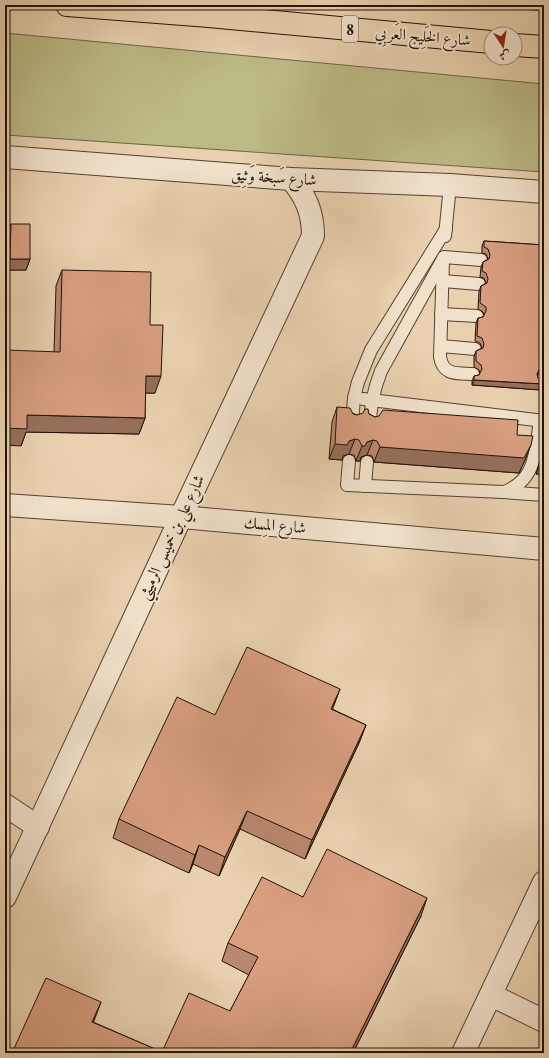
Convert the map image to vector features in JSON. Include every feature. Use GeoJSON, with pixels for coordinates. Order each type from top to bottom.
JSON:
{"type":"FeatureCollection","features":[{"type":"Feature","properties":{"kind":"highway","name":"شارع الخَلِيج العَربِي"},"geometry":{"type":"LineString","coordinates":[[68,5],[209,16],[483,41]]}},
{"type":"Feature","properties":{"kind":"highway"},"geometry":{"type":"LineString","coordinates":[[523,46],[544,47]]}},
{"type":"Feature","properties":{"kind":"street","name":"شارع سَبخة وَثِيق"},"geometry":{"type":"LineString","coordinates":[[5,157],[291,179],[450,185],[544,192]]}},
{"type":"Feature","properties":{"kind":"street","name":"شارع علي بن خميس الرميثي"},"geometry":{"type":"LineString","coordinates":[[5,897],[313,236],[313,224],[307,201],[300,189],[291,179]]}},
{"type":"Feature","properties":{"kind":"street","name":"شارع المِسك"},"geometry":{"type":"LineString","coordinates":[[5,506],[181,517],[544,549]]}},
{"type":"Feature","properties":{"kind":"street"},"geometry":{"type":"LineString","coordinates":[[5,805],[38,827]]}},
{"type":"Feature","properties":{"kind":"street"},"geometry":{"type":"LineString","coordinates":[[463,1053],[544,882]]}},
{"type":"Feature","properties":{"kind":"street"},"geometry":{"type":"LineString","coordinates":[[491,994],[544,1021]]}},
{"type":"Feature","properties":{"kind":"lane"},"geometry":{"type":"LineString","coordinates":[[450,185],[441,314],[441,364],[449,372],[473,374]]}},
{"type":"Feature","properties":{"kind":"lane"},"geometry":{"type":"LineString","coordinates":[[352,423],[354,398],[358,382],[371,350],[446,229]]}},
{"type":"Feature","properties":{"kind":"lane"},"geometry":{"type":"LineString","coordinates":[[444,257],[481,260]]}},
{"type":"Feature","properties":{"kind":"lane"},"geometry":{"type":"LineString","coordinates":[[370,425],[372,400],[381,371],[444,257]]}},
{"type":"Feature","properties":{"kind":"lane"},"geometry":{"type":"LineString","coordinates":[[443,280],[479,284]]}},
{"type":"Feature","properties":{"kind":"lane"},"geometry":{"type":"LineString","coordinates":[[441,314],[477,316]]}},
{"type":"Feature","properties":{"kind":"lane"},"geometry":{"type":"LineString","coordinates":[[441,346],[475,349]]}},
{"type":"Feature","properties":{"kind":"lane"},"geometry":{"type":"LineString","coordinates":[[354,398],[542,421],[534,458],[527,476],[520,484],[503,492]]}},
{"type":"Feature","properties":{"kind":"lane"},"geometry":{"type":"LineString","coordinates":[[349,461],[346,485],[544,495]]}},
{"type":"Feature","properties":{"kind":"lane"},"geometry":{"type":"LineString","coordinates":[[365,486],[367,462]]}},
{"type":"Feature","properties":{"kind":"shaded area"},"geometry":{"type":"Polygon","coordinates":[[[475,5],[544,5],[544,11],[475,5]]]}},
{"type":"Feature","properties":{"kind":"shaded area"},"geometry":{"type":"Polygon","coordinates":[[[5,33],[544,84],[544,172],[5,135],[5,33]]]}},
{"type":"Feature","properties":{"kind":"building"},"geometry":{"type":"Polygon","coordinates":[[[11,224],[30,224],[30,259],[10,259],[11,224]]]}},
{"type":"Feature","properties":{"kind":"building"},"geometry":{"type":"Polygon","coordinates":[[[484,241],[544,245],[544,367],[540,368],[537,374],[538,378],[544,382],[543,384],[474,380],[474,376],[479,375],[482,369],[481,365],[476,361],[476,351],[483,348],[484,344],[482,338],[477,336],[478,318],[483,317],[486,311],[486,307],[480,303],[481,286],[487,283],[488,279],[486,273],[482,271],[483,262],[489,259],[490,255],[488,249],[484,247],[484,241]]]}},
{"type":"Feature","properties":{"kind":"building"},"geometry":{"type":"Polygon","coordinates":[[[62,270],[151,272],[150,325],[163,325],[161,376],[146,376],[145,418],[27,415],[27,429],[5,428],[5,350],[60,352],[62,270]]]}},
{"type":"Feature","properties":{"kind":"building"},"geometry":{"type":"Polygon","coordinates":[[[337,407],[350,408],[353,414],[357,415],[363,413],[365,409],[368,409],[369,414],[375,417],[379,416],[383,410],[518,420],[517,435],[533,436],[531,445],[524,458],[380,447],[377,441],[373,440],[367,442],[365,446],[362,446],[359,440],[355,439],[349,441],[347,445],[335,444],[337,407]]]}},
{"type":"Feature","properties":{"kind":"building"},"geometry":{"type":"Polygon","coordinates":[[[544,450],[544,463],[540,463],[544,450]]]}},
{"type":"Feature","properties":{"kind":"building"},"geometry":{"type":"Polygon","coordinates":[[[247,647],[340,689],[331,709],[366,725],[312,840],[247,811],[225,857],[199,845],[195,855],[119,819],[177,697],[215,715],[247,647]]]}},
{"type":"Feature","properties":{"kind":"building"},"geometry":{"type":"Polygon","coordinates":[[[327,849],[427,898],[350,1053],[12,1053],[46,978],[101,1002],[92,1022],[162,1052],[189,993],[230,1011],[258,957],[228,943],[262,877],[303,897],[327,849]]]}}]}
